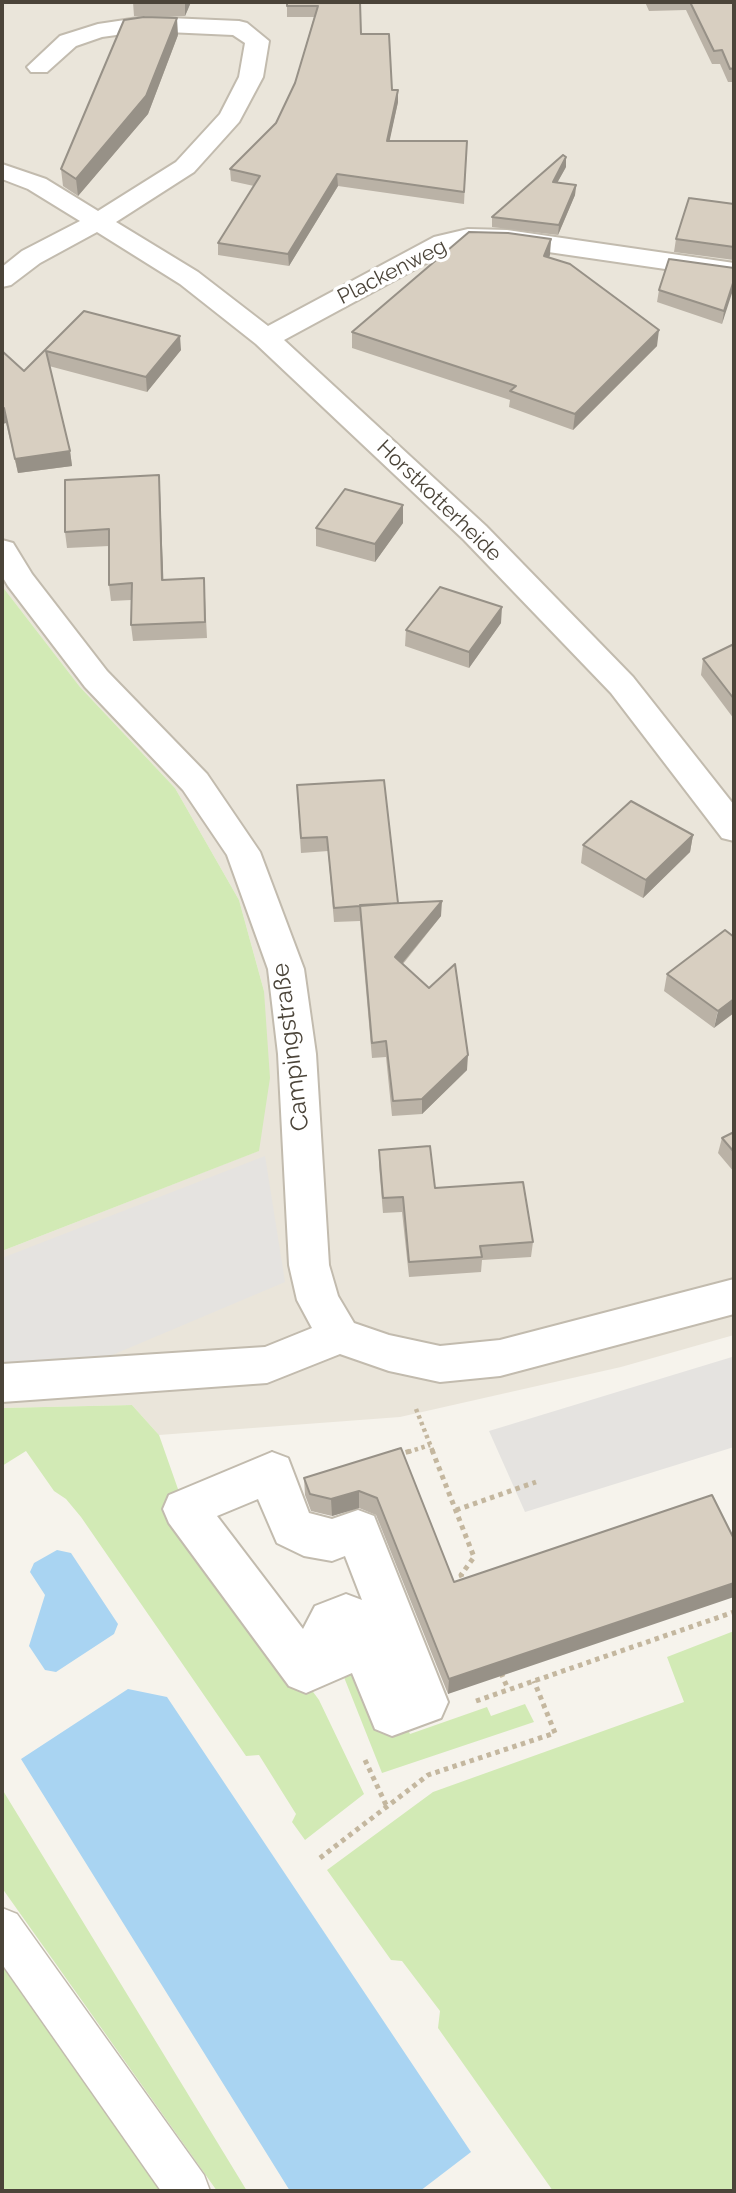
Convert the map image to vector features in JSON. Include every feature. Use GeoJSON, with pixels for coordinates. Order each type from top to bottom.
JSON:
{"type":"FeatureCollection","features":[{"type":"Feature","properties":{"kind":"street"},"geometry":{"type":"LineString","coordinates":[[2,279],[31,257],[98,222],[185,167],[230,117],[251,76],[257,41],[239,28],[145,24],[98,31],[68,41],[39,67]]}},
{"type":"Feature","properties":{"kind":"street","name":"Horstkotterheide"},"geometry":{"type":"LineString","coordinates":[[2,171],[37,184],[188,278],[266,338],[475,533],[622,685],[734,830]]}},
{"type":"Feature","properties":{"kind":"street","name":"Plackenweg"},"geometry":{"type":"LineString","coordinates":[[266,338],[443,243],[468,237],[507,238],[734,271]]}},
{"type":"Feature","properties":{"kind":"street","name":"Campingstraße"},"geometry":{"type":"LineString","coordinates":[[2,550],[19,579],[96,679],[195,782],[243,852],[286,969],[297,1054],[309,1265],[318,1300],[339,1336]]}},
{"type":"Feature","properties":{"kind":"street"},"geometry":{"type":"LineString","coordinates":[[2,1383],[267,1365],[339,1336],[389,1353],[440,1364],[500,1358],[734,1297]]}},
{"type":"Feature","properties":{"kind":"street"},"geometry":{"type":"LineString","coordinates":[[272,1472],[287,1518],[293,1528],[304,1535],[332,1540],[358,1531],[424,1702],[392,1713],[354,1619],[346,1616],[331,1621],[326,1629],[336,1657],[306,1670],[186,1509],[272,1472]]}},
{"type":"Feature","properties":{"kind":"lane"},"geometry":{"type":"LineString","coordinates":[[2,1929],[188,2191]]}},
{"type":"Feature","properties":{"kind":"path"},"geometry":{"type":"LineString","coordinates":[[413,1358],[406,1385],[474,1557],[461,1575],[468,1593]]}},
{"type":"Feature","properties":{"kind":"path"},"geometry":{"type":"LineString","coordinates":[[388,1458],[430,1445]]}},
{"type":"Feature","properties":{"kind":"path"},"geometry":{"type":"LineString","coordinates":[[456,1510],[536,1482]]}},
{"type":"Feature","properties":{"kind":"path"},"geometry":{"type":"LineString","coordinates":[[498,1665],[508,1689],[734,1612]]}},
{"type":"Feature","properties":{"kind":"path"},"geometry":{"type":"LineString","coordinates":[[320,1858],[428,1776],[555,1733],[534,1681]]}},
{"type":"Feature","properties":{"kind":"shaded area"},"geometry":{"type":"Polygon","coordinates":[[[2,2],[734,2],[734,1335],[621,1367],[400,1417],[159,1435],[132,1405],[2,1408],[2,1251],[258,1151],[264,991],[239,900],[175,788],[80,687],[2,586],[2,2]]]}},
{"type":"Feature","properties":{"kind":"shaded area"},"geometry":{"type":"Polygon","coordinates":[[[265,1156],[285,1282],[91,1364],[2,1365],[2,1258],[265,1156]]]}},
{"type":"Feature","properties":{"kind":"shaded area"},"geometry":{"type":"Polygon","coordinates":[[[732,1357],[734,1447],[525,1512],[489,1431],[732,1357]]]}},
{"type":"Feature","properties":{"kind":"green space"},"geometry":{"type":"Polygon","coordinates":[[[2,586],[80,687],[175,788],[239,900],[264,991],[270,1078],[259,1151],[2,1251],[2,586]]]}},
{"type":"Feature","properties":{"kind":"green space"},"geometry":{"type":"Polygon","coordinates":[[[132,1405],[159,1435],[185,1509],[181,1511],[319,1700],[364,1794],[305,1840],[292,1822],[296,1814],[259,1755],[246,1756],[81,1517],[66,1499],[54,1491],[26,1451],[2,1466],[2,1408],[132,1405]]]}},
{"type":"Feature","properties":{"kind":"green space"},"geometry":{"type":"Polygon","coordinates":[[[734,1631],[734,2191],[553,2191],[438,2028],[440,2011],[402,1961],[391,1960],[327,1870],[433,1792],[684,1702],[667,1657],[734,1631]]]}},
{"type":"Feature","properties":{"kind":"green space"},"geometry":{"type":"Polygon","coordinates":[[[336,1657],[399,1711],[410,1734],[487,1707],[491,1716],[525,1704],[534,1722],[382,1773],[336,1657]]]}},
{"type":"Feature","properties":{"kind":"green space"},"geometry":{"type":"Polygon","coordinates":[[[2,1789],[247,2191],[217,2191],[2,1888],[2,1789]]]}},
{"type":"Feature","properties":{"kind":"green space"},"geometry":{"type":"Polygon","coordinates":[[[2,1952],[122,2121],[160,2191],[2,2191],[2,1952]]]}},
{"type":"Feature","properties":{"kind":"water"},"geometry":{"type":"Polygon","coordinates":[[[57,1550],[71,1553],[118,1624],[114,1634],[56,1672],[45,1670],[29,1646],[45,1595],[30,1572],[34,1563],[57,1550]]]}},
{"type":"Feature","properties":{"kind":"water"},"geometry":{"type":"Polygon","coordinates":[[[128,1689],[167,1697],[471,2152],[420,2191],[290,2191],[21,1759],[128,1689]]]}},
{"type":"Feature","properties":{"kind":"building"},"geometry":{"type":"Polygon","coordinates":[[[287,2],[360,2],[361,34],[389,34],[392,90],[398,90],[387,141],[467,141],[464,192],[337,174],[288,254],[218,243],[260,176],[230,169],[276,123],[295,83],[318,6],[287,6],[287,2]]]}},
{"type":"Feature","properties":{"kind":"building"},"geometry":{"type":"Polygon","coordinates":[[[690,2],[734,2],[734,68],[730,69],[722,50],[714,51],[690,2]]]}},
{"type":"Feature","properties":{"kind":"building"},"geometry":{"type":"Polygon","coordinates":[[[144,17],[177,18],[146,96],[76,179],[61,169],[124,20],[144,17]]]}},
{"type":"Feature","properties":{"kind":"building"},"geometry":{"type":"Polygon","coordinates":[[[563,155],[566,157],[553,182],[576,185],[559,225],[492,217],[563,155]]]}},
{"type":"Feature","properties":{"kind":"building"},"geometry":{"type":"Polygon","coordinates":[[[689,198],[734,204],[734,247],[676,239],[689,198]]]}},
{"type":"Feature","properties":{"kind":"building"},"geometry":{"type":"Polygon","coordinates":[[[469,232],[508,233],[551,239],[544,256],[570,264],[659,330],[575,414],[510,391],[516,386],[352,332],[469,232]]]}},
{"type":"Feature","properties":{"kind":"building"},"geometry":{"type":"Polygon","coordinates":[[[669,259],[734,268],[734,280],[724,311],[659,290],[669,259]]]}},
{"type":"Feature","properties":{"kind":"building"},"geometry":{"type":"Polygon","coordinates":[[[84,311],[180,336],[146,377],[46,351],[70,451],[15,459],[4,408],[2,409],[2,351],[24,371],[84,311]]]}},
{"type":"Feature","properties":{"kind":"building"},"geometry":{"type":"Polygon","coordinates":[[[159,475],[162,580],[204,578],[205,622],[131,625],[132,583],[109,585],[109,529],[65,532],[65,480],[159,475]]]}},
{"type":"Feature","properties":{"kind":"building"},"geometry":{"type":"Polygon","coordinates":[[[345,489],[403,505],[375,544],[316,528],[345,489]]]}},
{"type":"Feature","properties":{"kind":"building"},"geometry":{"type":"Polygon","coordinates":[[[440,587],[502,607],[469,652],[406,630],[440,587]]]}},
{"type":"Feature","properties":{"kind":"building"},"geometry":{"type":"Polygon","coordinates":[[[734,644],[734,699],[703,659],[734,644]]]}},
{"type":"Feature","properties":{"kind":"building"},"geometry":{"type":"Polygon","coordinates":[[[384,780],[398,903],[334,908],[327,837],[301,838],[297,785],[384,780]]]}},
{"type":"Feature","properties":{"kind":"building"},"geometry":{"type":"Polygon","coordinates":[[[631,801],[693,835],[646,880],[583,845],[631,801]]]}},
{"type":"Feature","properties":{"kind":"building"},"geometry":{"type":"Polygon","coordinates":[[[442,901],[395,957],[429,988],[455,964],[468,1055],[422,1099],[393,1101],[386,1041],[372,1043],[360,905],[442,901]]]}},
{"type":"Feature","properties":{"kind":"building"},"geometry":{"type":"Polygon","coordinates":[[[725,930],[734,937],[734,999],[718,1011],[667,974],[725,930]]]}},
{"type":"Feature","properties":{"kind":"building"},"geometry":{"type":"Polygon","coordinates":[[[734,1132],[734,1152],[722,1138],[734,1132]]]}},
{"type":"Feature","properties":{"kind":"building"},"geometry":{"type":"Polygon","coordinates":[[[430,1146],[435,1188],[523,1182],[533,1242],[480,1246],[482,1257],[409,1262],[403,1197],[383,1198],[379,1150],[430,1146]]]}},
{"type":"Feature","properties":{"kind":"building"},"geometry":{"type":"Polygon","coordinates":[[[401,1448],[454,1582],[712,1495],[734,1539],[734,1583],[449,1679],[377,1498],[359,1491],[331,1499],[310,1494],[304,1478],[401,1448]]]}}]}
